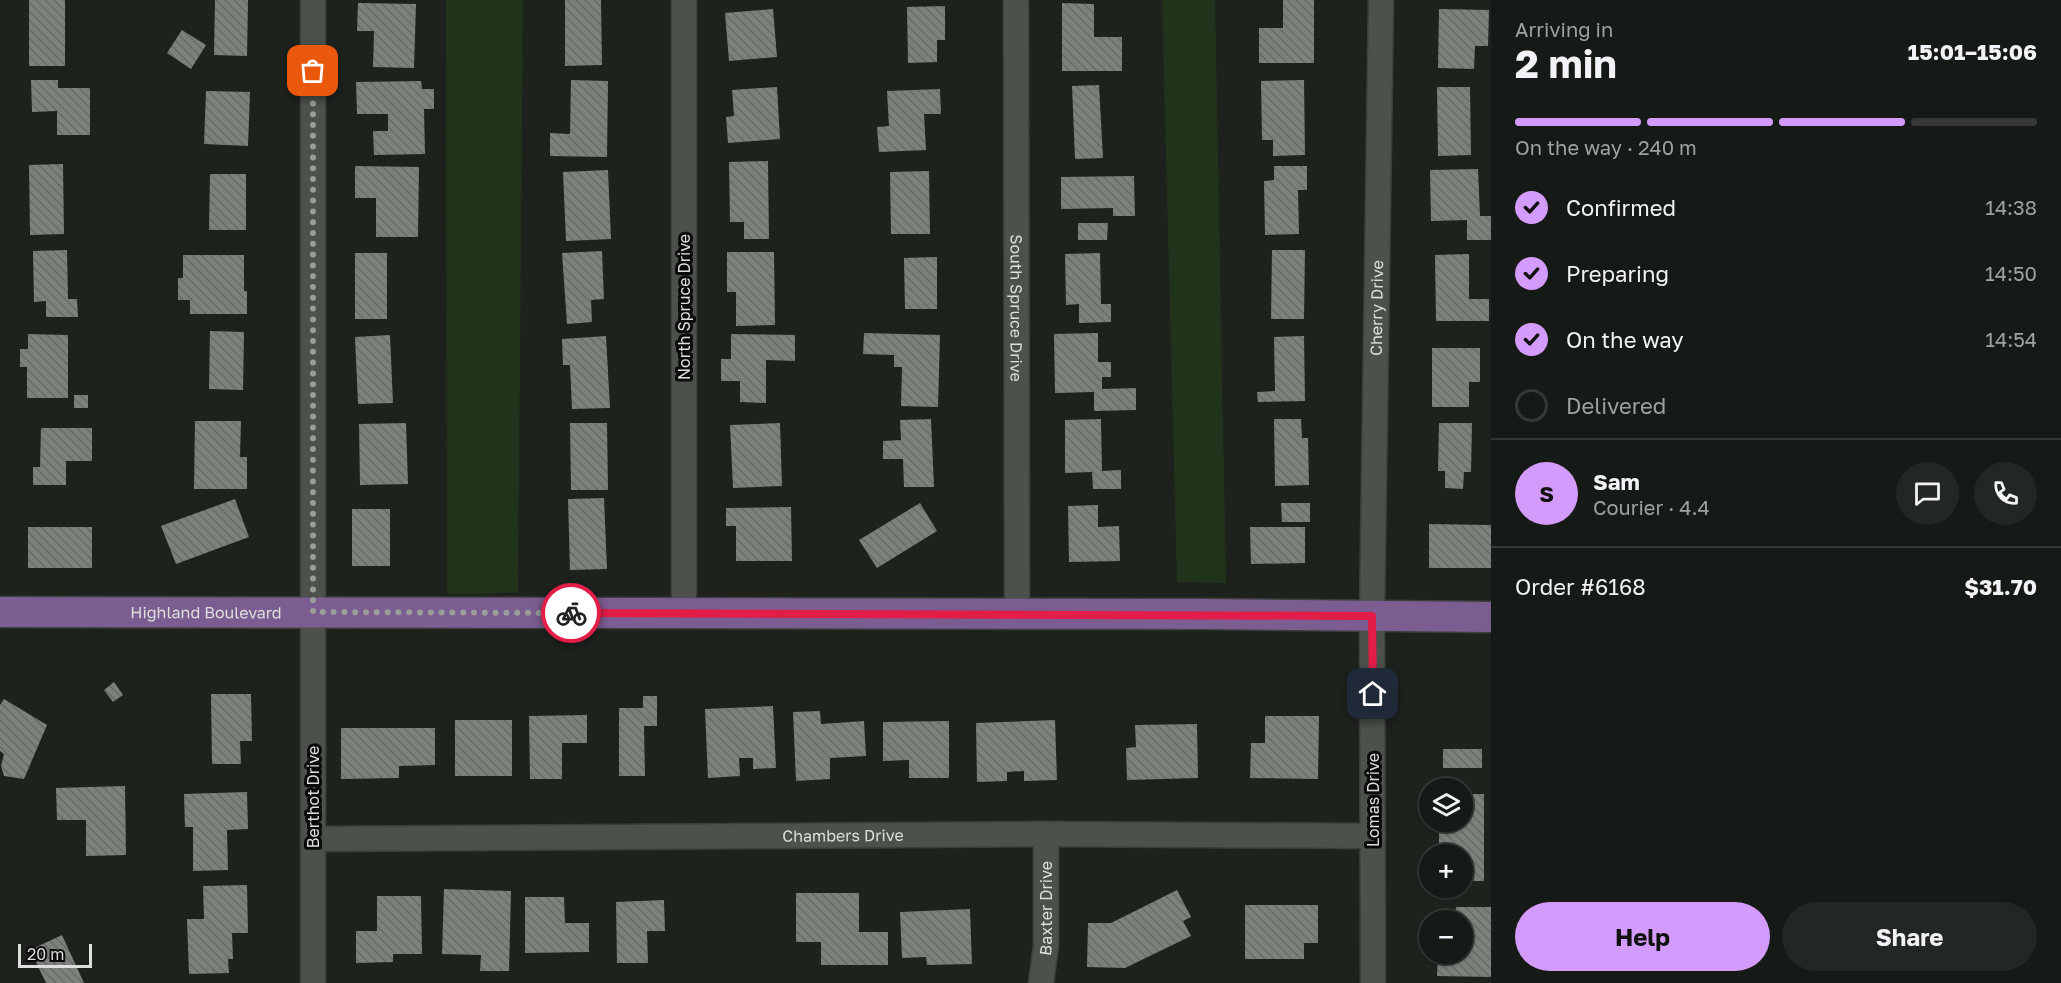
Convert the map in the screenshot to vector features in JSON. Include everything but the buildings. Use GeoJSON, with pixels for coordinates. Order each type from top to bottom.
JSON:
{"type":"FeatureCollection","features":[{"type":"Feature","properties":{"kind":"main road","name":"Highland Boulevard"},"geometry":{"type":"LineString","coordinates":[[0,612],[1491,617]]}},
{"type":"Feature","properties":{"kind":"street","name":"Berthot Drive"},"geometry":{"type":"LineString","coordinates":[[313,0],[314,983]]}},
{"type":"Feature","properties":{"kind":"street","name":"North Spruce Drive"},"geometry":{"type":"LineString","coordinates":[[684,0],[684,613]]}},
{"type":"Feature","properties":{"kind":"street","name":"South Spruce Drive"},"geometry":{"type":"LineString","coordinates":[[1016,0],[1017,614]]}},
{"type":"Feature","properties":{"kind":"street","name":"Cherry Drive"},"geometry":{"type":"LineString","coordinates":[[1372,616],[1381,0]]}},
{"type":"Feature","properties":{"kind":"street","name":"Lomas Drive"},"geometry":{"type":"LineString","coordinates":[[1372,616],[1373,983]]}},
{"type":"Feature","properties":{"kind":"street","name":"Chambers Drive"},"geometry":{"type":"LineString","coordinates":[[313,839],[1046,834],[1373,836]]}},
{"type":"Feature","properties":{"kind":"street","name":"Baxter Drive"},"geometry":{"type":"LineString","coordinates":[[1041,983],[1046,946],[1046,834]]}},
{"type":"Feature","properties":{"kind":"green space"},"geometry":{"type":"Polygon","coordinates":[[[446,0],[523,0],[518,593],[447,594],[446,0]]]}},
{"type":"Feature","properties":{"kind":"green space"},"geometry":{"type":"Polygon","coordinates":[[[1162,0],[1215,0],[1226,583],[1177,582],[1162,0]]]}},
{"type":"Feature","properties":{"kind":"way so far"},"geometry":{"type":"LineString","coordinates":[[313,71],[313,612],[571,613]]}},
{"type":"Feature","properties":{"kind":"route"},"geometry":{"type":"LineString","coordinates":[[571,613],[1372,616],[1373,694]]}}]}
